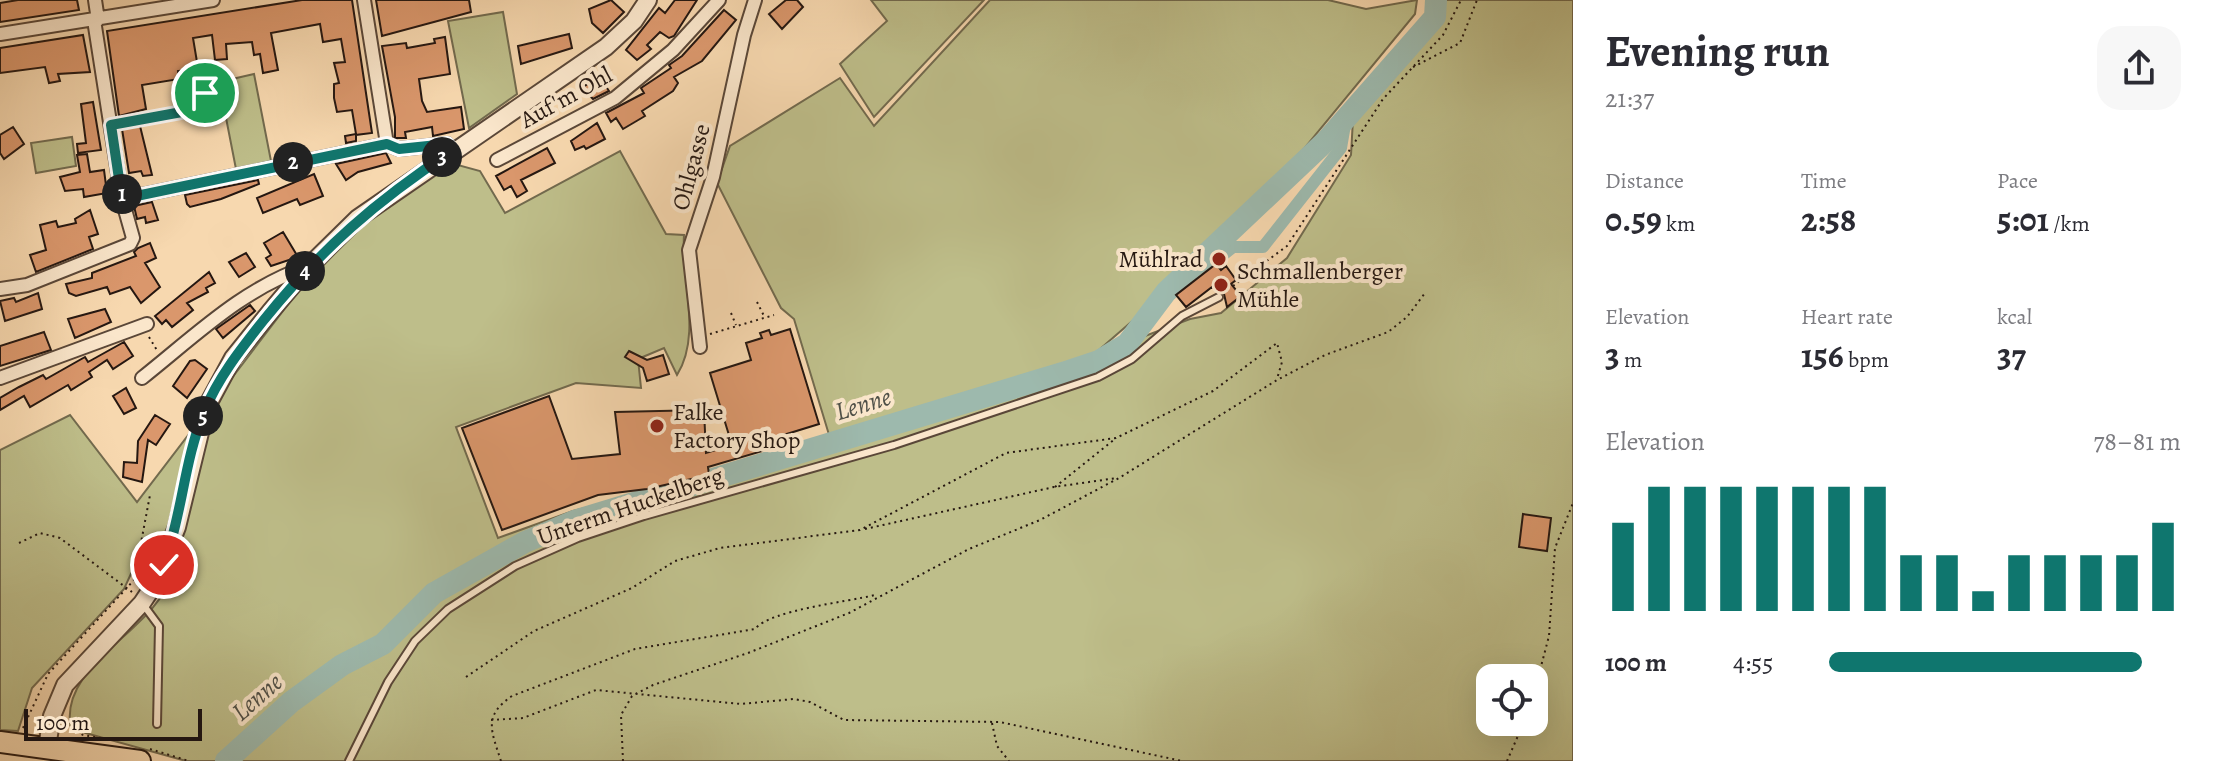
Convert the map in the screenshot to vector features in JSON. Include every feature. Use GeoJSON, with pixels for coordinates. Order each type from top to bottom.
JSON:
{"type":"FeatureCollection","features":[{"type":"Feature","properties":{"kind":"main road"},"geometry":{"type":"LineString","coordinates":[[0,742],[47,754],[141,757]]}},
{"type":"Feature","properties":{"kind":"street"},"geometry":{"type":"LineString","coordinates":[[0,289],[27,285],[130,244],[133,233],[122,199],[95,0]]}},
{"type":"Feature","properties":{"kind":"street"},"geometry":{"type":"LineString","coordinates":[[0,34],[213,0]]}},
{"type":"Feature","properties":{"kind":"street"},"geometry":{"type":"LineString","coordinates":[[364,0],[387,144]]}},
{"type":"Feature","properties":{"kind":"street"},"geometry":{"type":"LineString","coordinates":[[47,754],[52,716],[65,685],[142,603],[171,547],[206,408],[233,358],[309,266],[358,218],[606,47],[626,30],[648,0]]}},
{"type":"Feature","properties":{"kind":"street","name":"Auf'm Ohl"},"geometry":{"type":"LineString","coordinates":[[497,160],[615,98],[673,50],[719,0]]}},
{"type":"Feature","properties":{"kind":"street","name":"Ohlgasse"},"geometry":{"type":"LineString","coordinates":[[700,342],[689,250],[713,177],[744,35],[755,0]]}},
{"type":"Feature","properties":{"kind":"street"},"geometry":{"type":"LineString","coordinates":[[122,199],[387,144],[399,149],[447,144],[452,151]]}},
{"type":"Feature","properties":{"kind":"street"},"geometry":{"type":"LineString","coordinates":[[142,378],[242,298],[309,266]]}},
{"type":"Feature","properties":{"kind":"street"},"geometry":{"type":"LineString","coordinates":[[0,378],[147,324]]}},
{"type":"Feature","properties":{"kind":"lane"},"geometry":{"type":"LineString","coordinates":[[111,125],[198,109],[204,104],[203,79]]}},
{"type":"Feature","properties":{"kind":"lane","name":"Unterm Huckelberg"},"geometry":{"type":"LineString","coordinates":[[349,761],[388,682],[415,641],[448,609],[515,566],[578,538],[644,516],[894,445],[1098,377],[1132,359],[1182,316],[1219,297]]}},
{"type":"Feature","properties":{"kind":"lane"},"geometry":{"type":"LineString","coordinates":[[142,603],[159,626],[157,724]]}},
{"type":"Feature","properties":{"kind":"path"},"geometry":{"type":"LineString","coordinates":[[1233,286],[1287,246],[1369,119],[1409,69],[1443,35],[1461,0]]}},
{"type":"Feature","properties":{"kind":"path"},"geometry":{"type":"LineString","coordinates":[[1409,69],[1460,43],[1477,0]]}},
{"type":"Feature","properties":{"kind":"path"},"geometry":{"type":"LineString","coordinates":[[623,761],[619,734],[621,715],[632,696],[653,685],[748,653],[849,613],[969,549],[1040,520],[1119,478],[1277,380],[1325,355],[1388,332],[1407,317],[1425,293]]}},
{"type":"Feature","properties":{"kind":"path"},"geometry":{"type":"LineString","coordinates":[[757,302],[764,318]]}},
{"type":"Feature","properties":{"kind":"path"},"geometry":{"type":"LineString","coordinates":[[731,313],[737,327]]}},
{"type":"Feature","properties":{"kind":"path"},"geometry":{"type":"LineString","coordinates":[[700,342],[774,315]]}},
{"type":"Feature","properties":{"kind":"path"},"geometry":{"type":"LineString","coordinates":[[147,324],[150,340],[164,360]]}},
{"type":"Feature","properties":{"kind":"path"},"geometry":{"type":"LineString","coordinates":[[1054,487],[1116,438],[1213,391],[1277,343],[1282,362],[1277,380]]}},
{"type":"Feature","properties":{"kind":"path"},"geometry":{"type":"LineString","coordinates":[[860,530],[1006,453],[1116,438]]}},
{"type":"Feature","properties":{"kind":"path"},"geometry":{"type":"LineString","coordinates":[[466,677],[534,631],[632,588],[675,561],[720,548],[860,530],[1054,487],[1119,478]]}},
{"type":"Feature","properties":{"kind":"path"},"geometry":{"type":"LineString","coordinates":[[23,730],[48,674],[129,588],[137,569],[150,495]]}},
{"type":"Feature","properties":{"kind":"path"},"geometry":{"type":"LineString","coordinates":[[1543,664],[1547,651],[1555,548],[1573,503]]}},
{"type":"Feature","properties":{"kind":"path"},"geometry":{"type":"LineString","coordinates":[[19,543],[32,535],[52,534],[129,588]]}},
{"type":"Feature","properties":{"kind":"path"},"geometry":{"type":"LineString","coordinates":[[501,761],[491,720],[496,707],[512,696],[635,649],[755,629],[762,619],[780,612],[810,610],[880,594]]}},
{"type":"Feature","properties":{"kind":"path"},"geometry":{"type":"LineString","coordinates":[[491,720],[523,718],[596,690],[632,696],[741,704],[794,699],[810,702],[844,720],[992,722],[1182,761]]}},
{"type":"Feature","properties":{"kind":"path"},"geometry":{"type":"LineString","coordinates":[[992,722],[992,733],[1009,761]]}},
{"type":"Feature","properties":{"kind":"path"},"geometry":{"type":"LineString","coordinates":[[69,726],[83,735],[123,742]]}},
{"type":"Feature","properties":{"kind":"path"},"geometry":{"type":"LineString","coordinates":[[1507,761],[1518,736]]}},
{"type":"Feature","properties":{"kind":"path"},"geometry":{"type":"LineString","coordinates":[[141,757],[189,761]]}},
{"type":"Feature","properties":{"kind":"green space"},"geometry":{"type":"Polygon","coordinates":[[[871,0],[984,0],[874,117],[840,64],[887,21],[871,0]]]}},
{"type":"Feature","properties":{"kind":"green space"},"geometry":{"type":"Polygon","coordinates":[[[990,0],[1328,0],[1366,9],[1417,0],[1415,14],[1237,230],[1092,356],[1190,319],[1221,313],[1287,258],[1351,155],[1354,101],[1438,0],[1573,0],[1573,761],[186,761],[71,729],[71,706],[79,685],[93,666],[148,613],[163,594],[172,573],[141,552],[124,589],[32,688],[18,731],[0,730],[0,450],[70,415],[137,502],[296,294],[360,227],[447,162],[480,171],[505,213],[620,151],[666,234],[684,235],[689,325],[688,343],[677,375],[664,348],[638,359],[641,388],[576,383],[456,427],[498,538],[573,511],[711,476],[830,438],[794,319],[781,308],[717,183],[730,146],[840,78],[874,126],[990,0]]]}},
{"type":"Feature","properties":{"kind":"green space"},"geometry":{"type":"Polygon","coordinates":[[[503,12],[517,94],[469,128],[448,21],[503,12]]]}},
{"type":"Feature","properties":{"kind":"green space"},"geometry":{"type":"Polygon","coordinates":[[[254,74],[271,161],[236,169],[219,82],[254,74]]]}},
{"type":"Feature","properties":{"kind":"green space"},"geometry":{"type":"Polygon","coordinates":[[[72,137],[76,166],[36,173],[31,143],[72,137]]]}},
{"type":"Feature","properties":{"kind":"building"},"geometry":{"type":"Polygon","coordinates":[[[77,0],[79,10],[0,22],[0,3],[77,0]]]}},
{"type":"Feature","properties":{"kind":"building"},"geometry":{"type":"Polygon","coordinates":[[[302,0],[352,0],[372,133],[356,135],[356,141],[346,143],[345,136],[356,134],[352,110],[337,112],[334,98],[334,84],[339,83],[334,63],[345,62],[341,39],[323,42],[320,24],[271,33],[278,70],[263,73],[260,54],[254,55],[252,42],[226,44],[227,59],[215,60],[212,35],[193,38],[198,68],[178,71],[179,79],[142,85],[146,109],[119,116],[107,31],[302,0]]]}},
{"type":"Feature","properties":{"kind":"building"},"geometry":{"type":"Polygon","coordinates":[[[376,0],[469,0],[471,12],[382,36],[376,0]]]}},
{"type":"Feature","properties":{"kind":"building"},"geometry":{"type":"Polygon","coordinates":[[[611,0],[624,12],[603,33],[592,23],[589,9],[611,0]]]}},
{"type":"Feature","properties":{"kind":"building"},"geometry":{"type":"Polygon","coordinates":[[[675,0],[697,0],[674,36],[669,38],[660,32],[647,45],[651,49],[637,60],[626,50],[659,8],[665,13],[675,0]]]}},
{"type":"Feature","properties":{"kind":"building"},"geometry":{"type":"Polygon","coordinates":[[[786,0],[797,0],[803,7],[782,29],[769,14],[786,0]]]}},
{"type":"Feature","properties":{"kind":"building"},"geometry":{"type":"Polygon","coordinates":[[[724,10],[736,20],[702,61],[674,77],[678,83],[673,91],[642,111],[645,116],[623,129],[616,118],[611,122],[606,113],[644,93],[641,88],[671,68],[669,65],[682,56],[724,10]]]}},
{"type":"Feature","properties":{"kind":"building"},"geometry":{"type":"Polygon","coordinates":[[[569,34],[572,48],[521,64],[518,46],[569,34]]]}},
{"type":"Feature","properties":{"kind":"building"},"geometry":{"type":"Polygon","coordinates":[[[83,35],[90,72],[58,74],[60,81],[49,83],[45,67],[0,73],[0,48],[83,35]]]}},
{"type":"Feature","properties":{"kind":"building"},"geometry":{"type":"Polygon","coordinates":[[[445,37],[450,74],[419,79],[422,101],[427,112],[461,107],[464,129],[433,136],[432,127],[405,132],[406,138],[395,138],[395,117],[382,46],[406,43],[407,48],[435,43],[434,39],[445,37]]]}},
{"type":"Feature","properties":{"kind":"building"},"geometry":{"type":"Polygon","coordinates":[[[599,76],[609,91],[593,99],[582,88],[599,76]]]}},
{"type":"Feature","properties":{"kind":"building"},"geometry":{"type":"Polygon","coordinates":[[[93,102],[101,150],[78,153],[77,144],[86,143],[81,104],[93,102]]]}},
{"type":"Feature","properties":{"kind":"building"},"geometry":{"type":"Polygon","coordinates":[[[597,123],[605,139],[586,149],[584,146],[575,150],[571,141],[597,123]]]}},
{"type":"Feature","properties":{"kind":"building"},"geometry":{"type":"Polygon","coordinates":[[[140,126],[152,175],[143,176],[141,171],[129,173],[122,129],[140,126]]]}},
{"type":"Feature","properties":{"kind":"building"},"geometry":{"type":"Polygon","coordinates":[[[13,127],[24,144],[4,159],[0,153],[0,135],[13,127]]]}},
{"type":"Feature","properties":{"kind":"building"},"geometry":{"type":"Polygon","coordinates":[[[547,148],[555,163],[521,180],[527,191],[517,197],[511,186],[504,190],[496,176],[547,148]]]}},
{"type":"Feature","properties":{"kind":"building"},"geometry":{"type":"Polygon","coordinates":[[[386,153],[391,163],[358,172],[346,180],[336,164],[386,153]]]}},
{"type":"Feature","properties":{"kind":"building"},"geometry":{"type":"Polygon","coordinates":[[[87,154],[90,172],[104,170],[107,193],[84,197],[83,189],[65,191],[60,177],[80,172],[77,155],[87,154]]]}},
{"type":"Feature","properties":{"kind":"building"},"geometry":{"type":"Polygon","coordinates":[[[314,174],[323,196],[300,205],[297,199],[263,213],[257,198],[314,174]]]}},
{"type":"Feature","properties":{"kind":"building"},"geometry":{"type":"Polygon","coordinates":[[[258,180],[259,184],[221,199],[190,207],[187,204],[185,195],[258,180]]]}},
{"type":"Feature","properties":{"kind":"building"},"geometry":{"type":"Polygon","coordinates":[[[152,202],[158,220],[146,223],[145,217],[137,219],[134,206],[152,202]]]}},
{"type":"Feature","properties":{"kind":"building"},"geometry":{"type":"Polygon","coordinates":[[[90,210],[98,234],[89,237],[93,249],[36,272],[30,255],[46,250],[40,225],[56,221],[58,227],[76,223],[75,219],[90,210]]]}},
{"type":"Feature","properties":{"kind":"building"},"geometry":{"type":"Polygon","coordinates":[[[283,232],[298,257],[271,266],[266,258],[271,255],[264,243],[283,232]]]}},
{"type":"Feature","properties":{"kind":"building"},"geometry":{"type":"Polygon","coordinates":[[[150,243],[156,258],[145,263],[160,287],[141,303],[130,287],[110,294],[107,287],[76,296],[69,293],[66,284],[92,278],[92,273],[136,256],[134,252],[138,248],[150,243]]]}},
{"type":"Feature","properties":{"kind":"building"},"geometry":{"type":"Polygon","coordinates":[[[246,253],[255,267],[239,277],[229,262],[246,253]]]}},
{"type":"Feature","properties":{"kind":"building"},"geometry":{"type":"Polygon","coordinates":[[[1216,264],[1221,270],[1226,266],[1236,280],[1231,284],[1241,296],[1227,307],[1224,294],[1212,287],[1186,307],[1176,295],[1216,264]]]}},
{"type":"Feature","properties":{"kind":"building"},"geometry":{"type":"Polygon","coordinates":[[[209,272],[215,283],[206,288],[208,292],[187,303],[193,310],[172,327],[166,320],[162,324],[155,316],[209,272]]]}},
{"type":"Feature","properties":{"kind":"building"},"geometry":{"type":"Polygon","coordinates":[[[38,293],[42,309],[5,321],[0,301],[14,298],[16,302],[38,293]]]}},
{"type":"Feature","properties":{"kind":"building"},"geometry":{"type":"Polygon","coordinates":[[[250,305],[255,311],[223,338],[216,329],[250,305]]]}},
{"type":"Feature","properties":{"kind":"building"},"geometry":{"type":"Polygon","coordinates":[[[105,309],[111,322],[75,338],[68,319],[105,309]]]}},
{"type":"Feature","properties":{"kind":"building"},"geometry":{"type":"Polygon","coordinates":[[[790,329],[819,424],[777,437],[779,446],[708,467],[709,475],[647,489],[598,495],[502,530],[462,428],[549,396],[572,459],[620,454],[615,412],[704,410],[706,453],[732,445],[710,373],[751,360],[746,343],[762,338],[760,333],[769,330],[771,335],[790,329]]]}},
{"type":"Feature","properties":{"kind":"building"},"geometry":{"type":"Polygon","coordinates":[[[44,332],[51,350],[0,366],[0,346],[44,332]]]}},
{"type":"Feature","properties":{"kind":"building"},"geometry":{"type":"Polygon","coordinates":[[[124,342],[133,356],[113,369],[107,360],[89,372],[92,377],[71,390],[68,385],[30,407],[24,396],[0,410],[0,398],[19,387],[43,375],[46,379],[85,357],[88,362],[124,342]]]}},
{"type":"Feature","properties":{"kind":"building"},"geometry":{"type":"Polygon","coordinates":[[[629,351],[647,360],[663,355],[669,374],[647,381],[643,368],[625,357],[629,351]]]}},
{"type":"Feature","properties":{"kind":"building"},"geometry":{"type":"Polygon","coordinates":[[[195,360],[207,369],[187,398],[173,386],[190,361],[195,360]]]}},
{"type":"Feature","properties":{"kind":"building"},"geometry":{"type":"Polygon","coordinates":[[[126,388],[136,408],[124,414],[113,396],[126,388]]]}},
{"type":"Feature","properties":{"kind":"building"},"geometry":{"type":"Polygon","coordinates":[[[155,415],[170,424],[156,445],[148,440],[142,482],[123,477],[124,462],[137,463],[138,441],[155,415]]]}},
{"type":"Feature","properties":{"kind":"building"},"geometry":{"type":"Polygon","coordinates":[[[1523,514],[1551,518],[1547,551],[1519,547],[1523,514]]]}},
{"type":"Feature","properties":{"kind":"waterway","name":"Lenne"},"geometry":{"type":"LineString","coordinates":[[226,761],[291,702],[342,665],[383,644],[434,593],[525,542],[574,521],[1069,371],[1099,361],[1127,344],[1166,292],[1326,141],[1435,17],[1436,0]]}},
{"type":"Feature","properties":{"kind":"waterway"},"geometry":{"type":"LineString","coordinates":[[1192,269],[1208,267],[1233,247],[1263,247],[1341,148],[1346,119]]}},
{"type":"Feature","properties":{"kind":"place","name":"Mühlrad"},"geometry":{"type":"Point","coordinates":[1219,259]}},
{"type":"Feature","properties":{"kind":"place","name":"Schmallenberger Mühle"},"geometry":{"type":"Point","coordinates":[1221,285]}},
{"type":"Feature","properties":{"kind":"place","name":"Falke Factory Shop"},"geometry":{"type":"Point","coordinates":[657,426]}},
{"type":"Feature","properties":{"kind":"route"},"geometry":{"type":"LineString","coordinates":[[164,565],[177,527],[202,416],[233,358],[309,266],[358,218],[452,151],[447,144],[399,149],[387,144],[122,199],[111,125],[198,109],[204,104],[205,93]]}}]}
